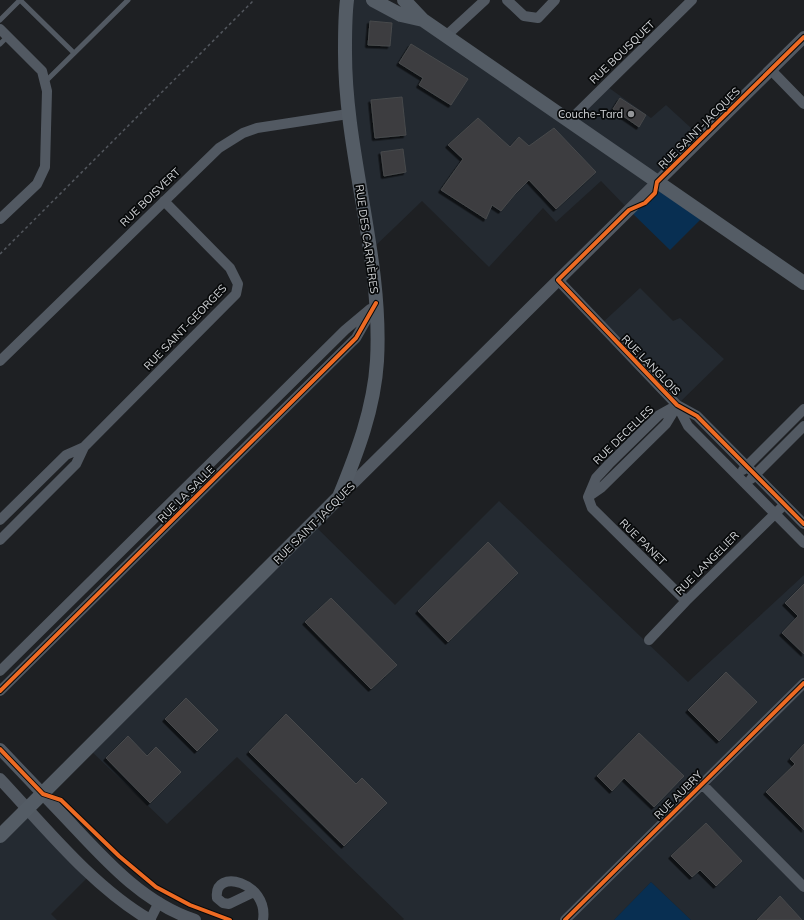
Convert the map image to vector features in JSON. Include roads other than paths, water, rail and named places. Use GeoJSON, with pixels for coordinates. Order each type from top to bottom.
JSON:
{"type":"FeatureCollection","features":[{"type":"Feature","properties":{"kind":"main road","name":"RUE DES CARRIÈRES"},"geometry":{"type":"LineString","coordinates":[[339,497],[361,442],[374,390],[377,360],[376,303],[368,240],[348,114],[345,73],[347,0]]}},
{"type":"Feature","properties":{"kind":"main road"},"geometry":{"type":"LineString","coordinates":[[373,0],[401,15],[423,20]]}},
{"type":"Feature","properties":{"kind":"main road"},"geometry":{"type":"LineString","coordinates":[[404,0],[423,20],[804,283]]}},
{"type":"Feature","properties":{"kind":"main road","name":"RUE SAINT-JACQUES"},"geometry":{"type":"LineString","coordinates":[[0,836],[339,497]]}},
{"type":"Feature","properties":{"kind":"street"},"geometry":{"type":"LineString","coordinates":[[446,36],[485,0]]}},
{"type":"Feature","properties":{"kind":"street"},"geometry":{"type":"LineString","coordinates":[[508,0],[524,16],[538,18],[555,0]]}},
{"type":"Feature","properties":{"kind":"street","name":"RUE BOUSQUET"},"geometry":{"type":"LineString","coordinates":[[569,121],[692,0]]}},
{"type":"Feature","properties":{"kind":"street"},"geometry":{"type":"LineString","coordinates":[[0,218],[37,184],[46,167],[47,91],[42,71],[2,37]]}},
{"type":"Feature","properties":{"kind":"street","name":"RUE SAINT-JACQUES"},"geometry":{"type":"LineString","coordinates":[[339,497],[804,37]]}},
{"type":"Feature","properties":{"kind":"street"},"geometry":{"type":"LineString","coordinates":[[771,70],[804,104]]}},
{"type":"Feature","properties":{"kind":"street","name":"RUE BOISVERT"},"geometry":{"type":"LineString","coordinates":[[0,360],[219,148],[243,133],[257,128],[348,114]]}},
{"type":"Feature","properties":{"kind":"street","name":"RUE SAINT-GEORGES"},"geometry":{"type":"LineString","coordinates":[[0,540],[76,464],[84,447],[236,294],[238,284],[230,268],[164,201]]}},
{"type":"Feature","properties":{"kind":"street","name":"RUE LANGLOIS"},"geometry":{"type":"LineString","coordinates":[[558,280],[678,405],[697,416],[804,524]]}},
{"type":"Feature","properties":{"kind":"street","name":"RUE LA SALLE"},"geometry":{"type":"LineString","coordinates":[[0,671],[345,330],[376,303]]}},
{"type":"Feature","properties":{"kind":"street","name":"RUE LA SALLE"},"geometry":{"type":"LineString","coordinates":[[0,692],[356,338],[376,303]]}},
{"type":"Feature","properties":{"kind":"street","name":"RUE LANGLOIS"},"geometry":{"type":"LineString","coordinates":[[678,405],[688,426],[804,543]]}},
{"type":"Feature","properties":{"kind":"street","name":"RUE DECELLES"},"geometry":{"type":"LineString","coordinates":[[588,497],[596,478],[608,464],[659,416],[678,405]]}},
{"type":"Feature","properties":{"kind":"street"},"geometry":{"type":"LineString","coordinates":[[737,475],[804,409]]}},
{"type":"Feature","properties":{"kind":"street"},"geometry":{"type":"LineString","coordinates":[[250,425],[258,434]]}},
{"type":"Feature","properties":{"kind":"street"},"geometry":{"type":"LineString","coordinates":[[745,484],[804,426]]}},
{"type":"Feature","properties":{"kind":"street","name":"RUE SAINT-GEORGES"},"geometry":{"type":"LineString","coordinates":[[0,520],[66,455],[84,447]]}},
{"type":"Feature","properties":{"kind":"street","name":"RUE PANET"},"geometry":{"type":"LineString","coordinates":[[588,497],[592,508],[686,601]]}},
{"type":"Feature","properties":{"kind":"street","name":"RUE LANGELIER"},"geometry":{"type":"LineString","coordinates":[[649,640],[686,601],[784,505]]}},
{"type":"Feature","properties":{"kind":"street","name":"RUE LA SALLE"},"geometry":{"type":"LineString","coordinates":[[145,528],[155,538]]}},
{"type":"Feature","properties":{"kind":"street"},"geometry":{"type":"LineString","coordinates":[[43,628],[54,639]]}},
{"type":"Feature","properties":{"kind":"street","name":"RUE AUBRY"},"geometry":{"type":"LineString","coordinates":[[565,920],[804,683]]}},
{"type":"Feature","properties":{"kind":"street"},"geometry":{"type":"LineString","coordinates":[[0,749],[111,866],[145,894],[185,917],[195,920]]}},
{"type":"Feature","properties":{"kind":"street"},"geometry":{"type":"LineString","coordinates":[[0,779],[97,881],[133,910],[150,920],[159,902]]}},
{"type":"Feature","properties":{"kind":"street"},"geometry":{"type":"LineString","coordinates":[[702,784],[804,886]]}},
{"type":"Feature","properties":{"kind":"street"},"geometry":{"type":"LineString","coordinates":[[254,892],[262,901],[264,911],[263,920]]}},
{"type":"Feature","properties":{"kind":"lane"},"geometry":{"type":"LineString","coordinates":[[0,20],[20,0],[74,53]]}},
{"type":"Feature","properties":{"kind":"lane"},"geometry":{"type":"LineString","coordinates":[[45,82],[128,0]]}},
{"type":"Feature","properties":{"kind":"place","name":"Couche-Tard"},"geometry":{"type":"Point","coordinates":[631,114]}}]}
